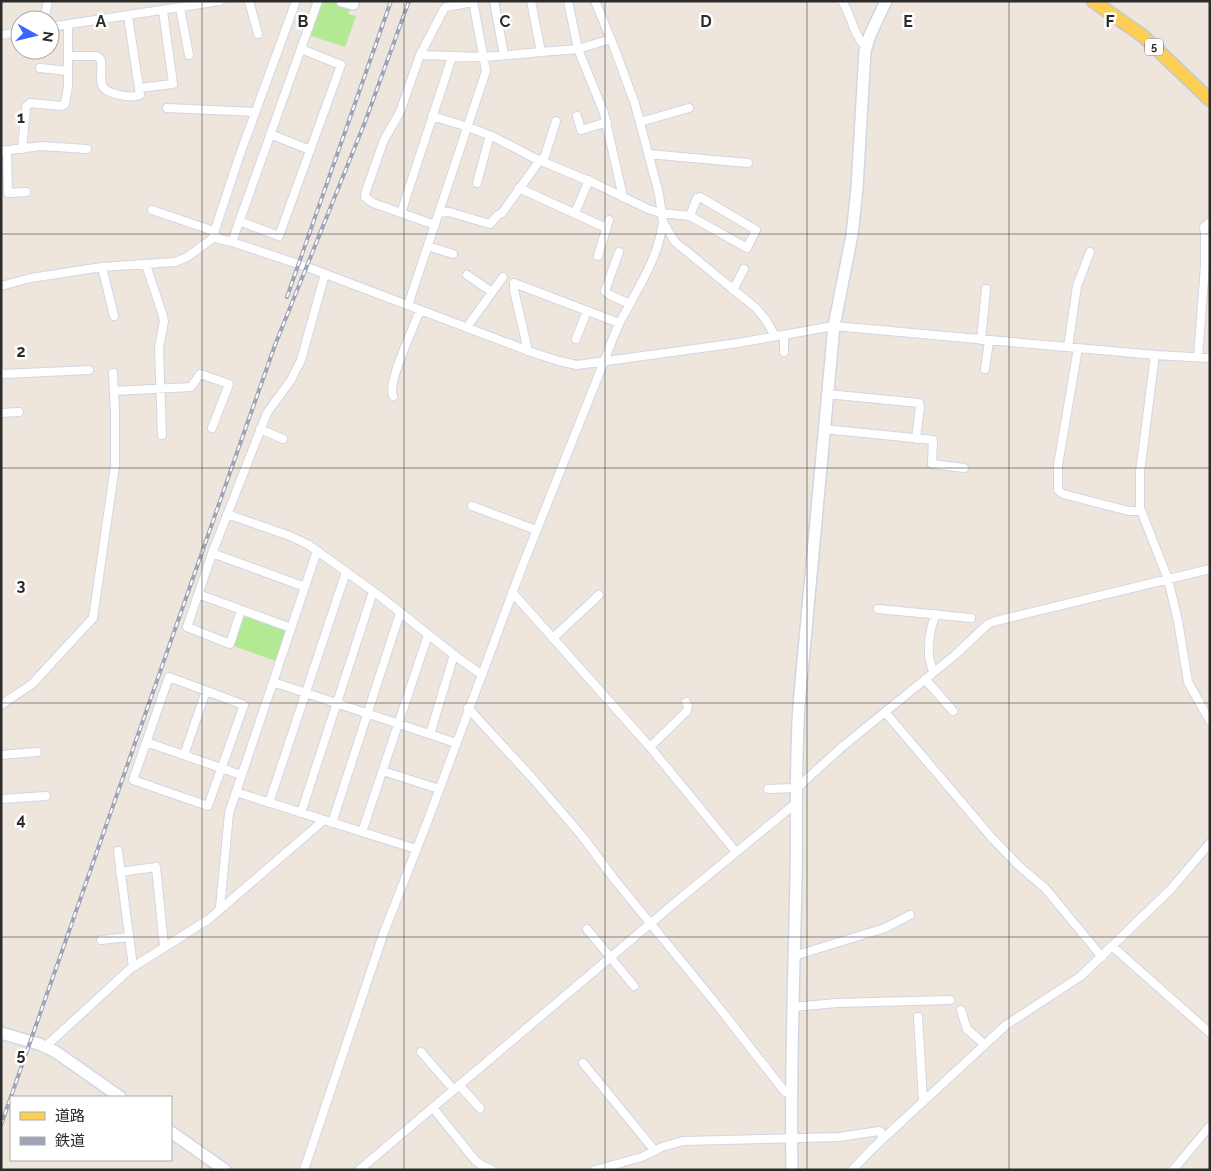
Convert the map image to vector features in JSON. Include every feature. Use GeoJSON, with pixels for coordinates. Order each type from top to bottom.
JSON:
{"type":"FeatureCollection","features":[{"type":"Feature","properties":{"kind":"main road","name":"5"},"geometry":{"type":"LineString","coordinates":[[1092,1],[1143,36],[1210,100]]}},
{"type":"Feature","properties":{"kind":"street"},"geometry":{"type":"LineString","coordinates":[[60,26],[220,1]]}},
{"type":"Feature","properties":{"kind":"street"},"geometry":{"type":"LineString","coordinates":[[249,1],[258,34]]}},
{"type":"Feature","properties":{"kind":"street"},"geometry":{"type":"LineString","coordinates":[[1,286],[31,278],[102,267],[180,260],[188,257],[215,234],[255,112],[296,1]]}},
{"type":"Feature","properties":{"kind":"street"},"geometry":{"type":"LineString","coordinates":[[232,242],[318,1]]}},
{"type":"Feature","properties":{"kind":"street"},"geometry":{"type":"LineString","coordinates":[[494,1],[504,55]]}},
{"type":"Feature","properties":{"kind":"street"},"geometry":{"type":"LineString","coordinates":[[531,1],[541,52]]}},
{"type":"Feature","properties":{"kind":"street"},"geometry":{"type":"LineString","coordinates":[[568,1],[578,49],[599,98],[606,122],[623,197]]}},
{"type":"Feature","properties":{"kind":"street"},"geometry":{"type":"LineString","coordinates":[[595,1],[630,90],[640,122],[659,194],[663,222],[675,242],[761,313],[775,336]]}},
{"type":"Feature","properties":{"kind":"street"},"geometry":{"type":"LineString","coordinates":[[842,1],[848,10],[859,40],[866,47]]}},
{"type":"Feature","properties":{"kind":"street"},"geometry":{"type":"LineString","coordinates":[[792,1170],[791,1095],[799,705],[834,326],[853,225],[857,188],[866,47],[886,1]]}},
{"type":"Feature","properties":{"kind":"street"},"geometry":{"type":"LineString","coordinates":[[408,305],[440,213],[486,71],[473,2],[444,9],[420,56],[400,112],[384,140],[365,194],[365,197],[370,202],[435,226]]}},
{"type":"Feature","properties":{"kind":"street"},"geometry":{"type":"LineString","coordinates":[[180,8],[189,55]]}},
{"type":"Feature","properties":{"kind":"street"},"geometry":{"type":"LineString","coordinates":[[139,88],[173,84],[163,11]]}},
{"type":"Feature","properties":{"kind":"street"},"geometry":{"type":"LineString","coordinates":[[69,56],[97,56],[100,58],[102,84],[105,89],[124,96],[137,97],[140,95],[128,16]]}},
{"type":"Feature","properties":{"kind":"street"},"geometry":{"type":"LineString","coordinates":[[22,149],[26,107],[30,103],[62,106],[65,104],[68,86],[68,25]]}},
{"type":"Feature","properties":{"kind":"street"},"geometry":{"type":"LineString","coordinates":[[420,56],[484,57],[578,49],[610,39]]}},
{"type":"Feature","properties":{"kind":"street"},"geometry":{"type":"LineString","coordinates":[[239,221],[279,236],[341,65],[301,49]]}},
{"type":"Feature","properties":{"kind":"street"},"geometry":{"type":"LineString","coordinates":[[401,213],[452,57]]}},
{"type":"Feature","properties":{"kind":"street"},"geometry":{"type":"LineString","coordinates":[[40,68],[68,71]]}},
{"type":"Feature","properties":{"kind":"street"},"geometry":{"type":"LineString","coordinates":[[167,108],[255,112]]}},
{"type":"Feature","properties":{"kind":"street"},"geometry":{"type":"LineString","coordinates":[[640,122],[672,111],[689,108]]}},
{"type":"Feature","properties":{"kind":"street"},"geometry":{"type":"LineString","coordinates":[[432,116],[490,135],[541,161],[589,180],[648,210],[690,216],[747,248],[756,230],[700,197],[697,198],[690,216]]}},
{"type":"Feature","properties":{"kind":"street"},"geometry":{"type":"LineString","coordinates":[[577,116],[581,130],[606,122]]}},
{"type":"Feature","properties":{"kind":"street"},"geometry":{"type":"LineString","coordinates":[[440,213],[449,212],[490,224],[502,213],[541,161],[556,121]]}},
{"type":"Feature","properties":{"kind":"street"},"geometry":{"type":"LineString","coordinates":[[270,134],[310,150]]}},
{"type":"Feature","properties":{"kind":"street"},"geometry":{"type":"LineString","coordinates":[[477,183],[490,135]]}},
{"type":"Feature","properties":{"kind":"street"},"geometry":{"type":"LineString","coordinates":[[26,192],[8,193],[4,151],[41,146],[87,149]]}},
{"type":"Feature","properties":{"kind":"street"},"geometry":{"type":"LineString","coordinates":[[648,154],[748,163]]}},
{"type":"Feature","properties":{"kind":"street"},"geometry":{"type":"LineString","coordinates":[[575,213],[589,180]]}},
{"type":"Feature","properties":{"kind":"street"},"geometry":{"type":"LineString","coordinates":[[519,188],[575,213],[608,224],[598,256]]}},
{"type":"Feature","properties":{"kind":"street"},"geometry":{"type":"LineString","coordinates":[[152,210],[205,228],[219,239],[325,274],[559,362],[576,365],[834,326],[1155,355],[1210,358]]}},
{"type":"Feature","properties":{"kind":"street"},"geometry":{"type":"LineString","coordinates":[[304,1170],[384,932],[468,708],[536,530],[619,323],[655,256],[660,242],[663,222]]}},
{"type":"Feature","properties":{"kind":"street"},"geometry":{"type":"LineString","coordinates":[[1198,357],[1205,266],[1204,228],[1210,222]]}},
{"type":"Feature","properties":{"kind":"street"},"geometry":{"type":"LineString","coordinates":[[428,246],[453,254]]}},
{"type":"Feature","properties":{"kind":"street"},"geometry":{"type":"LineString","coordinates":[[619,252],[606,291],[610,296],[630,304]]}},
{"type":"Feature","properties":{"kind":"street"},"geometry":{"type":"LineString","coordinates":[[1068,347],[1077,286],[1090,252]]}},
{"type":"Feature","properties":{"kind":"street"},"geometry":{"type":"LineString","coordinates":[[146,264],[164,321],[159,348],[162,435]]}},
{"type":"Feature","properties":{"kind":"street"},"geometry":{"type":"LineString","coordinates":[[102,267],[114,316]]}},
{"type":"Feature","properties":{"kind":"street"},"geometry":{"type":"LineString","coordinates":[[733,290],[744,269]]}},
{"type":"Feature","properties":{"kind":"street"},"geometry":{"type":"LineString","coordinates":[[241,610],[230,644],[187,627],[212,552],[260,429],[267,413],[291,380],[301,360],[325,274]]}},
{"type":"Feature","properties":{"kind":"street"},"geometry":{"type":"LineString","coordinates":[[467,275],[492,292]]}},
{"type":"Feature","properties":{"kind":"street"},"geometry":{"type":"LineString","coordinates":[[467,327],[503,277]]}},
{"type":"Feature","properties":{"kind":"street"},"geometry":{"type":"LineString","coordinates":[[528,351],[514,283],[619,323]]}},
{"type":"Feature","properties":{"kind":"street"},"geometry":{"type":"LineString","coordinates":[[985,369],[986,289]]}},
{"type":"Feature","properties":{"kind":"street"},"geometry":{"type":"LineString","coordinates":[[393,396],[391,390],[394,376],[420,310]]}},
{"type":"Feature","properties":{"kind":"street"},"geometry":{"type":"LineString","coordinates":[[576,339],[587,311]]}},
{"type":"Feature","properties":{"kind":"street"},"geometry":{"type":"LineString","coordinates":[[784,335],[784,352]]}},
{"type":"Feature","properties":{"kind":"street"},"geometry":{"type":"LineString","coordinates":[[1078,348],[1058,465],[1058,490],[1063,494],[1118,509],[1135,511],[1140,508]]}},
{"type":"Feature","properties":{"kind":"street"},"geometry":{"type":"LineString","coordinates":[[1155,355],[1140,472],[1140,508],[1168,579],[1178,621],[1188,682],[1210,721]]}},
{"type":"Feature","properties":{"kind":"street"},"geometry":{"type":"LineString","coordinates":[[1,372],[3,374],[89,370]]}},
{"type":"Feature","properties":{"kind":"street"},"geometry":{"type":"LineString","coordinates":[[1,705],[32,684],[93,618],[114,466],[113,373]]}},
{"type":"Feature","properties":{"kind":"street"},"geometry":{"type":"LineString","coordinates":[[114,391],[190,387],[200,374],[229,384],[212,428]]}},
{"type":"Feature","properties":{"kind":"street"},"geometry":{"type":"LineString","coordinates":[[827,394],[919,403],[916,439]]}},
{"type":"Feature","properties":{"kind":"street"},"geometry":{"type":"LineString","coordinates":[[1,413],[19,412]]}},
{"type":"Feature","properties":{"kind":"street"},"geometry":{"type":"LineString","coordinates":[[260,429],[283,438]]}},
{"type":"Feature","properties":{"kind":"street"},"geometry":{"type":"LineString","coordinates":[[824,429],[933,440],[932,464],[964,468]]}},
{"type":"Feature","properties":{"kind":"street"},"geometry":{"type":"LineString","coordinates":[[472,506],[536,530]]}},
{"type":"Feature","properties":{"kind":"street"},"geometry":{"type":"LineString","coordinates":[[227,514],[290,536],[309,545],[481,674]]}},
{"type":"Feature","properties":{"kind":"street"},"geometry":{"type":"LineString","coordinates":[[220,908],[228,821],[241,775],[317,551]]}},
{"type":"Feature","properties":{"kind":"street"},"geometry":{"type":"LineString","coordinates":[[212,552],[304,587]]}},
{"type":"Feature","properties":{"kind":"street"},"geometry":{"type":"LineString","coordinates":[[768,789],[797,787],[988,624],[1210,569]]}},
{"type":"Feature","properties":{"kind":"street"},"geometry":{"type":"LineString","coordinates":[[269,803],[346,572]]}},
{"type":"Feature","properties":{"kind":"street"},"geometry":{"type":"LineString","coordinates":[[301,813],[373,592]]}},
{"type":"Feature","properties":{"kind":"street"},"geometry":{"type":"LineString","coordinates":[[512,592],[650,747],[736,852]]}},
{"type":"Feature","properties":{"kind":"street"},"geometry":{"type":"LineString","coordinates":[[198,594],[291,628]]}},
{"type":"Feature","properties":{"kind":"street"},"geometry":{"type":"LineString","coordinates":[[553,638],[599,596]]}},
{"type":"Feature","properties":{"kind":"street"},"geometry":{"type":"LineString","coordinates":[[878,609],[971,618]]}},
{"type":"Feature","properties":{"kind":"street"},"geometry":{"type":"LineString","coordinates":[[45,1047],[133,967],[209,919],[220,908],[328,822],[367,714],[400,613]]}},
{"type":"Feature","properties":{"kind":"street"},"geometry":{"type":"LineString","coordinates":[[934,672],[930,663],[929,648],[936,614]]}},
{"type":"Feature","properties":{"kind":"street"},"geometry":{"type":"LineString","coordinates":[[362,832],[428,634]]}},
{"type":"Feature","properties":{"kind":"street"},"geometry":{"type":"LineString","coordinates":[[430,734],[454,655]]}},
{"type":"Feature","properties":{"kind":"street"},"geometry":{"type":"LineString","coordinates":[[169,677],[244,706],[208,806],[133,780],[146,742],[169,677]]}},
{"type":"Feature","properties":{"kind":"street"},"geometry":{"type":"LineString","coordinates":[[925,679],[953,711]]}},
{"type":"Feature","properties":{"kind":"street"},"geometry":{"type":"LineString","coordinates":[[273,682],[456,743]]}},
{"type":"Feature","properties":{"kind":"street"},"geometry":{"type":"LineString","coordinates":[[184,755],[206,691]]}},
{"type":"Feature","properties":{"kind":"street"},"geometry":{"type":"LineString","coordinates":[[650,747],[687,711],[688,706],[686,702]]}},
{"type":"Feature","properties":{"kind":"street"},"geometry":{"type":"LineString","coordinates":[[468,708],[582,836],[785,1092],[791,1095]]}},
{"type":"Feature","properties":{"kind":"street"},"geometry":{"type":"LineString","coordinates":[[885,712],[997,843],[1019,866],[1045,888],[1102,958]]}},
{"type":"Feature","properties":{"kind":"street"},"geometry":{"type":"LineString","coordinates":[[146,742],[241,775]]}},
{"type":"Feature","properties":{"kind":"street"},"geometry":{"type":"LineString","coordinates":[[1,755],[37,752]]}},
{"type":"Feature","properties":{"kind":"street"},"geometry":{"type":"LineString","coordinates":[[383,771],[439,789]]}},
{"type":"Feature","properties":{"kind":"street"},"geometry":{"type":"LineString","coordinates":[[236,792],[416,849]]}},
{"type":"Feature","properties":{"kind":"street"},"geometry":{"type":"LineString","coordinates":[[1,799],[46,796]]}},
{"type":"Feature","properties":{"kind":"street"},"geometry":{"type":"LineString","coordinates":[[359,1170],[650,923],[796,803]]}},
{"type":"Feature","properties":{"kind":"street"},"geometry":{"type":"LineString","coordinates":[[852,1170],[923,1100],[1006,1025],[1081,976],[1102,958],[1171,888],[1210,843]]}},
{"type":"Feature","properties":{"kind":"street"},"geometry":{"type":"LineString","coordinates":[[118,851],[133,967]]}},
{"type":"Feature","properties":{"kind":"street"},"geometry":{"type":"LineString","coordinates":[[120,872],[156,868],[164,946]]}},
{"type":"Feature","properties":{"kind":"street"},"geometry":{"type":"LineString","coordinates":[[794,956],[885,928],[910,916]]}},
{"type":"Feature","properties":{"kind":"street"},"geometry":{"type":"LineString","coordinates":[[587,929],[634,986]]}},
{"type":"Feature","properties":{"kind":"street"},"geometry":{"type":"LineString","coordinates":[[101,940],[129,937]]}},
{"type":"Feature","properties":{"kind":"street"},"geometry":{"type":"LineString","coordinates":[[1113,947],[1210,1033]]}},
{"type":"Feature","properties":{"kind":"street"},"geometry":{"type":"LineString","coordinates":[[793,1007],[837,1003],[950,1000]]}},
{"type":"Feature","properties":{"kind":"street"},"geometry":{"type":"LineString","coordinates":[[961,1010],[968,1029],[984,1044]]}},
{"type":"Feature","properties":{"kind":"street"},"geometry":{"type":"LineString","coordinates":[[918,1017],[923,1100]]}},
{"type":"Feature","properties":{"kind":"street"},"geometry":{"type":"LineString","coordinates":[[1,1032],[45,1047],[68,1060],[119,1096]]}},
{"type":"Feature","properties":{"kind":"street"},"geometry":{"type":"LineString","coordinates":[[421,1052],[480,1108]]}},
{"type":"Feature","properties":{"kind":"street"},"geometry":{"type":"LineString","coordinates":[[583,1063],[655,1151]]}},
{"type":"Feature","properties":{"kind":"street"},"geometry":{"type":"LineString","coordinates":[[433,1108],[475,1160],[492,1170]]}},
{"type":"Feature","properties":{"kind":"street"},"geometry":{"type":"LineString","coordinates":[[1172,1170],[1210,1126]]}},
{"type":"Feature","properties":{"kind":"street"},"geometry":{"type":"LineString","coordinates":[[595,1170],[642,1157],[683,1141],[839,1137],[879,1131],[881,1132],[882,1139]]}},
{"type":"Feature","properties":{"kind":"street"},"geometry":{"type":"LineString","coordinates":[[172,1133],[225,1170]]}},
{"type":"Feature","properties":{"kind":"green space"},"geometry":{"type":"Polygon","coordinates":[[[320,1],[337,1],[351,6],[348,14],[356,16],[345,47],[308,35],[320,1]]]}},
{"type":"Feature","properties":{"kind":"green space"},"geometry":{"type":"Polygon","coordinates":[[[242,612],[289,629],[278,662],[231,645],[242,612]]]}},
{"type":"Feature","properties":{"kind":"railway"},"geometry":{"type":"LineString","coordinates":[[287,297],[391,1]]}},
{"type":"Feature","properties":{"kind":"railway"},"geometry":{"type":"LineString","coordinates":[[11,1096],[275,345],[365,122],[409,1]]}},
{"type":"Feature","properties":{"kind":"railway"},"geometry":{"type":"LineString","coordinates":[[1,1125],[10,1099]]}}]}
